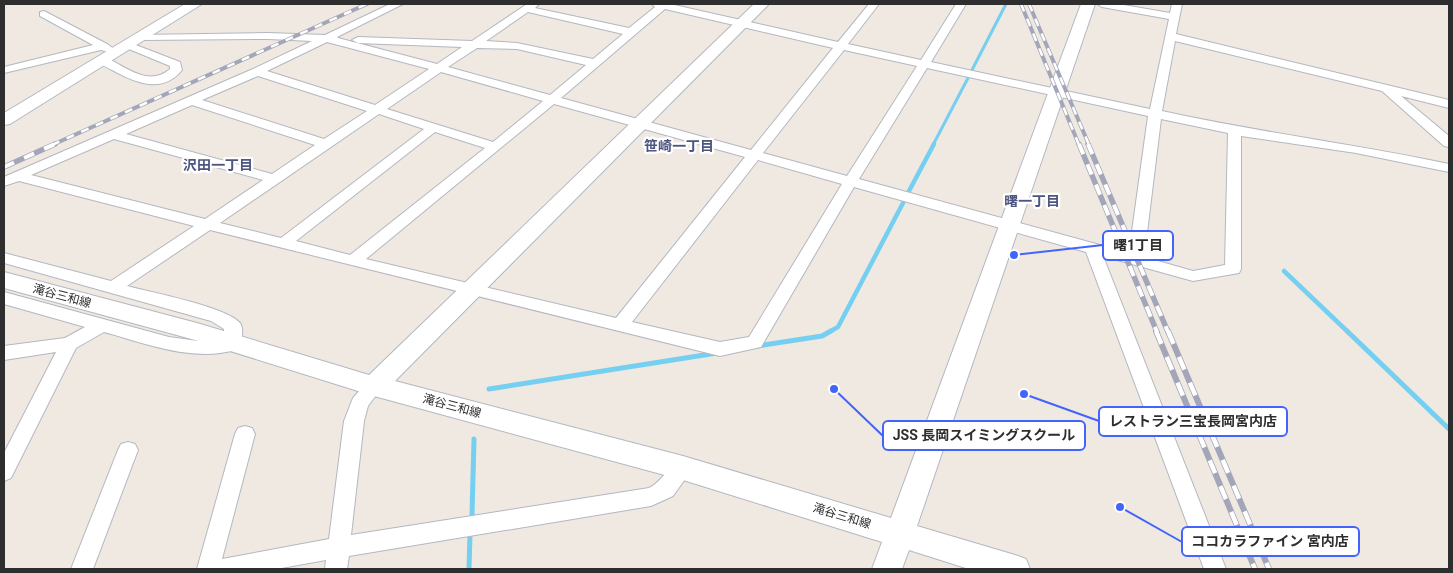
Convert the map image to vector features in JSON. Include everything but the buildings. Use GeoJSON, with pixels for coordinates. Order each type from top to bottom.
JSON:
{"type":"FeatureCollection","features":[{"type":"Feature","properties":{"kind":"street"},"geometry":{"type":"LineString","coordinates":[[4,120],[118,48],[196,4]]}},
{"type":"Feature","properties":{"kind":"street"},"geometry":{"type":"LineString","coordinates":[[4,182],[257,72],[324,38],[398,4]]}},
{"type":"Feature","properties":{"kind":"street"},"geometry":{"type":"LineString","coordinates":[[353,261],[495,147],[662,4],[841,46],[1235,131],[1348,147],[1449,168]]}},
{"type":"Feature","properties":{"kind":"street"},"geometry":{"type":"LineString","coordinates":[[336,569],[354,421],[360,403],[374,386],[762,4]]}},
{"type":"Feature","properties":{"kind":"street"},"geometry":{"type":"LineString","coordinates":[[619,326],[874,4]]}},
{"type":"Feature","properties":{"kind":"street"},"geometry":{"type":"LineString","coordinates":[[18,176],[353,261],[473,288],[619,326],[720,348],[755,342],[850,182],[961,4]]}},
{"type":"Feature","properties":{"kind":"street"},"geometry":{"type":"LineString","coordinates":[[887,569],[1007,226],[1088,4]]}},
{"type":"Feature","properties":{"kind":"street"},"geometry":{"type":"LineString","coordinates":[[1102,4],[1175,17]]}},
{"type":"Feature","properties":{"kind":"street"},"geometry":{"type":"LineString","coordinates":[[1136,260],[1155,114],[1177,4]]}},
{"type":"Feature","properties":{"kind":"street"},"geometry":{"type":"LineString","coordinates":[[114,286],[531,6],[631,32]]}},
{"type":"Feature","properties":{"kind":"street"},"geometry":{"type":"LineString","coordinates":[[44,14],[118,48]]}},
{"type":"Feature","properties":{"kind":"street"},"geometry":{"type":"LineString","coordinates":[[1170,36],[1449,104]]}},
{"type":"Feature","properties":{"kind":"street"},"geometry":{"type":"LineString","coordinates":[[324,38],[1193,276],[1232,269],[1235,131]]}},
{"type":"Feature","properties":{"kind":"street"},"geometry":{"type":"LineString","coordinates":[[4,70],[118,48],[324,38],[517,46],[594,63]]}},
{"type":"Feature","properties":{"kind":"street"},"geometry":{"type":"LineString","coordinates":[[257,72],[495,147]]}},
{"type":"Feature","properties":{"kind":"street"},"geometry":{"type":"LineString","coordinates":[[1386,88],[1449,143]]}},
{"type":"Feature","properties":{"kind":"street"},"geometry":{"type":"LineString","coordinates":[[189,100],[326,144]]}},
{"type":"Feature","properties":{"kind":"street"},"geometry":{"type":"LineString","coordinates":[[284,242],[433,128]]}},
{"type":"Feature","properties":{"kind":"street"},"geometry":{"type":"LineString","coordinates":[[111,134],[275,179]]}},
{"type":"Feature","properties":{"kind":"street"},"geometry":{"type":"LineString","coordinates":[[1092,248],[1215,569]]}},
{"type":"Feature","properties":{"kind":"street"},"geometry":{"type":"LineString","coordinates":[[4,258],[114,286],[217,316],[233,326],[233,344],[198,348],[169,344],[4,298]]}},
{"type":"Feature","properties":{"kind":"street","name":"滝谷三和線"},"geometry":{"type":"LineString","coordinates":[[4,280],[197,332],[374,386],[683,468],[1015,569]]}},
{"type":"Feature","properties":{"kind":"street"},"geometry":{"type":"LineString","coordinates":[[4,353],[69,344],[102,325]]}},
{"type":"Feature","properties":{"kind":"street"},"geometry":{"type":"LineString","coordinates":[[4,472],[69,344]]}},
{"type":"Feature","properties":{"kind":"street"},"geometry":{"type":"LineString","coordinates":[[208,569],[245,434]]}},
{"type":"Feature","properties":{"kind":"street"},"geometry":{"type":"LineString","coordinates":[[82,569],[128,450]]}},
{"type":"Feature","properties":{"kind":"street"},"geometry":{"type":"LineString","coordinates":[[222,569],[340,547],[651,497],[666,490],[683,468]]}},
{"type":"Feature","properties":{"kind":"waterway"},"geometry":{"type":"LineString","coordinates":[[972,70],[1006,4]]}},
{"type":"Feature","properties":{"kind":"waterway"},"geometry":{"type":"LineString","coordinates":[[933,145],[968,78]]}},
{"type":"Feature","properties":{"kind":"waterway"},"geometry":{"type":"LineString","coordinates":[[909,191],[934,144]]}},
{"type":"Feature","properties":{"kind":"waterway"},"geometry":{"type":"LineString","coordinates":[[829,332],[838,327],[903,203]]}},
{"type":"Feature","properties":{"kind":"waterway"},"geometry":{"type":"LineString","coordinates":[[1284,271],[1348,332]]}},
{"type":"Feature","properties":{"kind":"waterway"},"geometry":{"type":"LineString","coordinates":[[757,346],[822,336],[831,331]]}},
{"type":"Feature","properties":{"kind":"waterway"},"geometry":{"type":"LineString","coordinates":[[1347,331],[1449,429]]}},
{"type":"Feature","properties":{"kind":"waterway"},"geometry":{"type":"LineString","coordinates":[[489,389],[717,353]]}},
{"type":"Feature","properties":{"kind":"waterway"},"geometry":{"type":"LineString","coordinates":[[472,515],[474,439]]}},
{"type":"Feature","properties":{"kind":"waterway"},"geometry":{"type":"LineString","coordinates":[[469,569],[470,534]]}},
{"type":"Feature","properties":{"kind":"railway"},"geometry":{"type":"LineString","coordinates":[[52,145],[367,4]]}},
{"type":"Feature","properties":{"kind":"railway"},"geometry":{"type":"LineString","coordinates":[[1021,4],[1079,145]]}},
{"type":"Feature","properties":{"kind":"railway"},"geometry":{"type":"LineString","coordinates":[[1029,4],[1089,145]]}},
{"type":"Feature","properties":{"kind":"railway"},"geometry":{"type":"LineString","coordinates":[[4,167],[55,144]]}},
{"type":"Feature","properties":{"kind":"railway"},"geometry":{"type":"LineString","coordinates":[[1079,144],[1157,332]]}},
{"type":"Feature","properties":{"kind":"railway"},"geometry":{"type":"LineString","coordinates":[[1088,144],[1168,332]]}},
{"type":"Feature","properties":{"kind":"railway"},"geometry":{"type":"LineString","coordinates":[[1156,331],[1255,569]]}},
{"type":"Feature","properties":{"kind":"railway"},"geometry":{"type":"LineString","coordinates":[[1168,331],[1269,569]]}},
{"type":"Feature","properties":{"kind":"place","name":"曙1丁目"},"geometry":{"type":"Point","coordinates":[1014,255]}},
{"type":"Feature","properties":{"kind":"place","name":"JSS 長岡スイミングスクール"},"geometry":{"type":"Point","coordinates":[834,389]}},
{"type":"Feature","properties":{"kind":"place","name":"レストラン三宝長岡宮内店"},"geometry":{"type":"Point","coordinates":[1024,394]}},
{"type":"Feature","properties":{"kind":"place","name":"ココカラファイン 宮内店"},"geometry":{"type":"Point","coordinates":[1120,507]}},
{"type":"Feature","properties":{"kind":"district","name":"笹崎一丁目"},"geometry":{"type":"Point","coordinates":[679,146]}},
{"type":"Feature","properties":{"kind":"district","name":"沢田一丁目"},"geometry":{"type":"Point","coordinates":[218,165]}},
{"type":"Feature","properties":{"kind":"district","name":"曙一丁目"},"geometry":{"type":"Point","coordinates":[1032,201]}}]}
